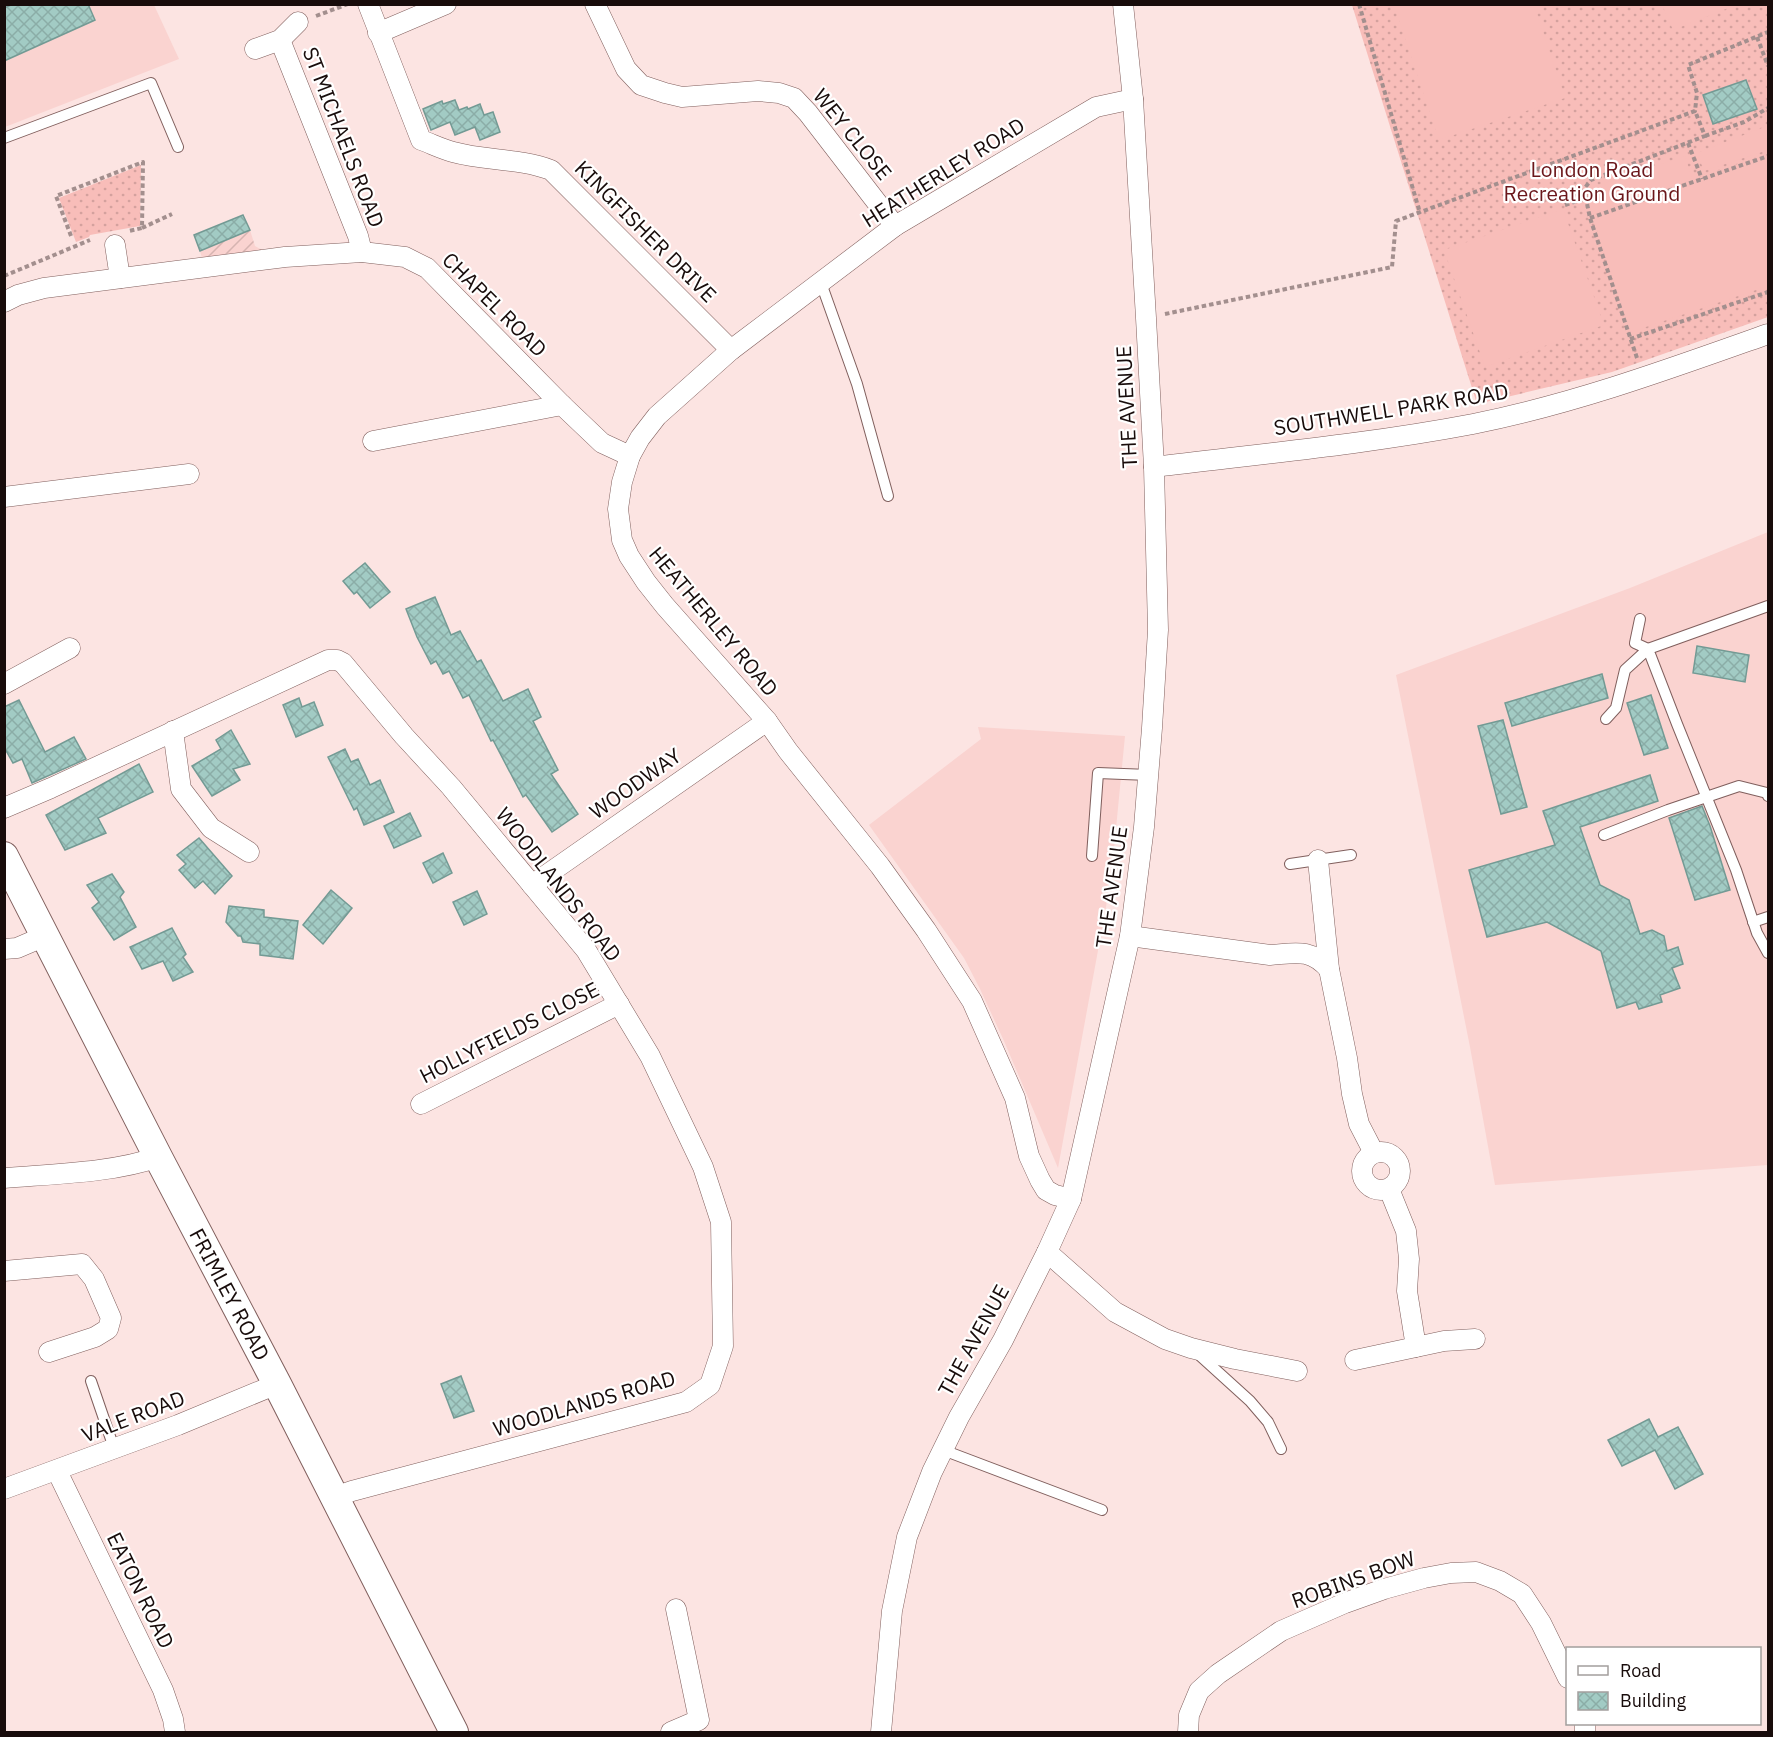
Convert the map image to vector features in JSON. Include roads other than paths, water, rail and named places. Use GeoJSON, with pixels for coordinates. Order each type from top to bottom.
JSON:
{"type":"FeatureCollection","features":[{"type":"Feature","properties":{"kind":"main road","name":"FRIMLEY ROAD"},"geometry":{"type":"LineString","coordinates":[[4,856],[454,1732]]}},
{"type":"Feature","properties":{"kind":"street","name":"KINGFISHER DRIVE"},"geometry":{"type":"LineString","coordinates":[[368,4],[422,140],[453,152],[514,160],[551,170],[731,351]]}},
{"type":"Feature","properties":{"kind":"street"},"geometry":{"type":"LineString","coordinates":[[378,33],[446,4]]}},
{"type":"Feature","properties":{"kind":"street","name":"WEY CLOSE"},"geometry":{"type":"LineString","coordinates":[[595,4],[626,69],[640,85],[682,97],[758,92],[779,93],[794,99],[808,113],[895,226]]}},
{"type":"Feature","properties":{"kind":"street","name":"THE AVENUE"},"geometry":{"type":"LineString","coordinates":[[881,1732],[892,1611],[907,1537],[932,1472],[959,1417],[1003,1341],[1071,1199],[1130,936],[1149,775],[1158,630],[1154,467],[1146,318],[1133,99],[1123,4]]}},
{"type":"Feature","properties":{"kind":"street","name":"ST MICHAELS ROAD"},"geometry":{"type":"LineString","coordinates":[[255,49],[280,40],[298,22]]}},
{"type":"Feature","properties":{"kind":"street","name":"ST MICHAELS ROAD"},"geometry":{"type":"LineString","coordinates":[[280,40],[354,225],[362,252]]}},
{"type":"Feature","properties":{"kind":"street","name":"HEATHERLEY ROAD"},"geometry":{"type":"LineString","coordinates":[[1071,1199],[1046,1190],[1040,1180],[1029,1156],[1015,1098],[972,1001],[927,930],[767,721],[665,606],[629,556],[622,540],[618,509],[622,482],[630,456],[640,438],[657,416],[731,351],[895,226],[1096,107],[1133,99]]}},
{"type":"Feature","properties":{"kind":"street"},"geometry":{"type":"LineString","coordinates":[[115,246],[120,278]]}},
{"type":"Feature","properties":{"kind":"street","name":"CHAPEL ROAD"},"geometry":{"type":"LineString","coordinates":[[4,302],[35,290],[285,257],[362,252],[405,257],[427,268],[602,443],[630,456]]}},
{"type":"Feature","properties":{"kind":"street","name":"SOUTHWELL PARK ROAD"},"geometry":{"type":"LineString","coordinates":[[1154,467],[1333,446],[1473,424],[1644,378],[1768,333]]}},
{"type":"Feature","properties":{"kind":"street"},"geometry":{"type":"LineString","coordinates":[[373,441],[562,405]]}},
{"type":"Feature","properties":{"kind":"street"},"geometry":{"type":"LineString","coordinates":[[4,497],[189,474]]}},
{"type":"Feature","properties":{"kind":"street"},"geometry":{"type":"LineString","coordinates":[[4,684],[70,648]]}},
{"type":"Feature","properties":{"kind":"street","name":"WOODLANDS ROAD"},"geometry":{"type":"LineString","coordinates":[[4,808],[328,660],[337,660],[344,663],[404,736],[451,787],[586,950],[650,1056],[703,1167],[721,1222],[723,1346],[710,1385],[686,1402],[335,1497]]}},
{"type":"Feature","properties":{"kind":"street","name":"WOODWAY"},"geometry":{"type":"LineString","coordinates":[[532,885],[767,721]]}},
{"type":"Feature","properties":{"kind":"street"},"geometry":{"type":"LineString","coordinates":[[173,731],[182,789],[211,828],[249,852]]}},
{"type":"Feature","properties":{"kind":"street"},"geometry":{"type":"LineString","coordinates":[[1318,860],[1329,969],[1352,1094],[1359,1124],[1374,1153],[1364,1162],[1362,1175],[1371,1187],[1377,1190],[1389,1189],[1406,1231],[1409,1259],[1407,1291],[1416,1347]]}},
{"type":"Feature","properties":{"kind":"street"},"geometry":{"type":"LineString","coordinates":[[4,949],[17,948],[45,936]]}},
{"type":"Feature","properties":{"kind":"street"},"geometry":{"type":"LineString","coordinates":[[1130,936],[1270,955],[1310,954],[1329,969]]}},
{"type":"Feature","properties":{"kind":"street","name":"HOLLYFIELDS CLOSE"},"geometry":{"type":"LineString","coordinates":[[422,1104],[619,1004]]}},
{"type":"Feature","properties":{"kind":"street"},"geometry":{"type":"LineString","coordinates":[[4,1178],[119,1167],[158,1157]]}},
{"type":"Feature","properties":{"kind":"street"},"geometry":{"type":"LineString","coordinates":[[1047,1252],[1115,1312],[1165,1339],[1235,1359],[1297,1371]]}},
{"type":"Feature","properties":{"kind":"street"},"geometry":{"type":"LineString","coordinates":[[4,1271],[82,1264],[94,1279],[111,1318],[108,1329],[95,1337],[49,1352]]}},
{"type":"Feature","properties":{"kind":"street"},"geometry":{"type":"LineString","coordinates":[[1355,1360],[1444,1341],[1475,1339]]}},
{"type":"Feature","properties":{"kind":"street","name":"VALE ROAD"},"geometry":{"type":"LineString","coordinates":[[4,1489],[178,1425],[277,1384]]}},
{"type":"Feature","properties":{"kind":"street","name":"EATON ROAD"},"geometry":{"type":"LineString","coordinates":[[57,1471],[163,1690],[175,1732]]}},
{"type":"Feature","properties":{"kind":"street","name":"ROBINS BOW"},"geometry":{"type":"LineString","coordinates":[[1188,1732],[1189,1715],[1199,1690],[1218,1674],[1281,1631],[1384,1589],[1451,1573],[1476,1572],[1500,1581],[1522,1594],[1541,1623],[1566,1674]]}},
{"type":"Feature","properties":{"kind":"street"},"geometry":{"type":"LineString","coordinates":[[671,1732],[699,1720],[676,1609]]}},
{"type":"Feature","properties":{"kind":"lane"},"geometry":{"type":"LineString","coordinates":[[4,138],[151,83],[178,147]]}},
{"type":"Feature","properties":{"kind":"lane"},"geometry":{"type":"LineString","coordinates":[[820,283],[857,384],[888,496]]}},
{"type":"Feature","properties":{"kind":"lane"},"geometry":{"type":"LineString","coordinates":[[1606,719],[1616,708],[1625,670],[1648,649],[1768,606]]}},
{"type":"Feature","properties":{"kind":"lane"},"geometry":{"type":"LineString","coordinates":[[1640,620],[1635,643],[1648,649],[1736,870],[1757,933],[1768,953]]}},
{"type":"Feature","properties":{"kind":"lane"},"geometry":{"type":"LineString","coordinates":[[1092,856],[1098,773],[1149,775]]}},
{"type":"Feature","properties":{"kind":"lane"},"geometry":{"type":"LineString","coordinates":[[1604,835],[1706,796],[1739,786],[1767,793],[1768,796]]}},
{"type":"Feature","properties":{"kind":"lane"},"geometry":{"type":"LineString","coordinates":[[1290,864],[1351,855]]}},
{"type":"Feature","properties":{"kind":"lane"},"geometry":{"type":"LineString","coordinates":[[1753,922],[1768,916]]}},
{"type":"Feature","properties":{"kind":"lane"},"geometry":{"type":"LineString","coordinates":[[1191,1348],[1250,1401],[1268,1422],[1281,1449]]}},
{"type":"Feature","properties":{"kind":"lane"},"geometry":{"type":"LineString","coordinates":[[92,1381],[114,1448]]}},
{"type":"Feature","properties":{"kind":"lane"},"geometry":{"type":"LineString","coordinates":[[943,1450],[1102,1510]]}},
{"type":"Feature","properties":{"kind":"park label","name":"London Road Recreation Ground"},"geometry":{"type":"Point","coordinates":[1592,181]}}]}
